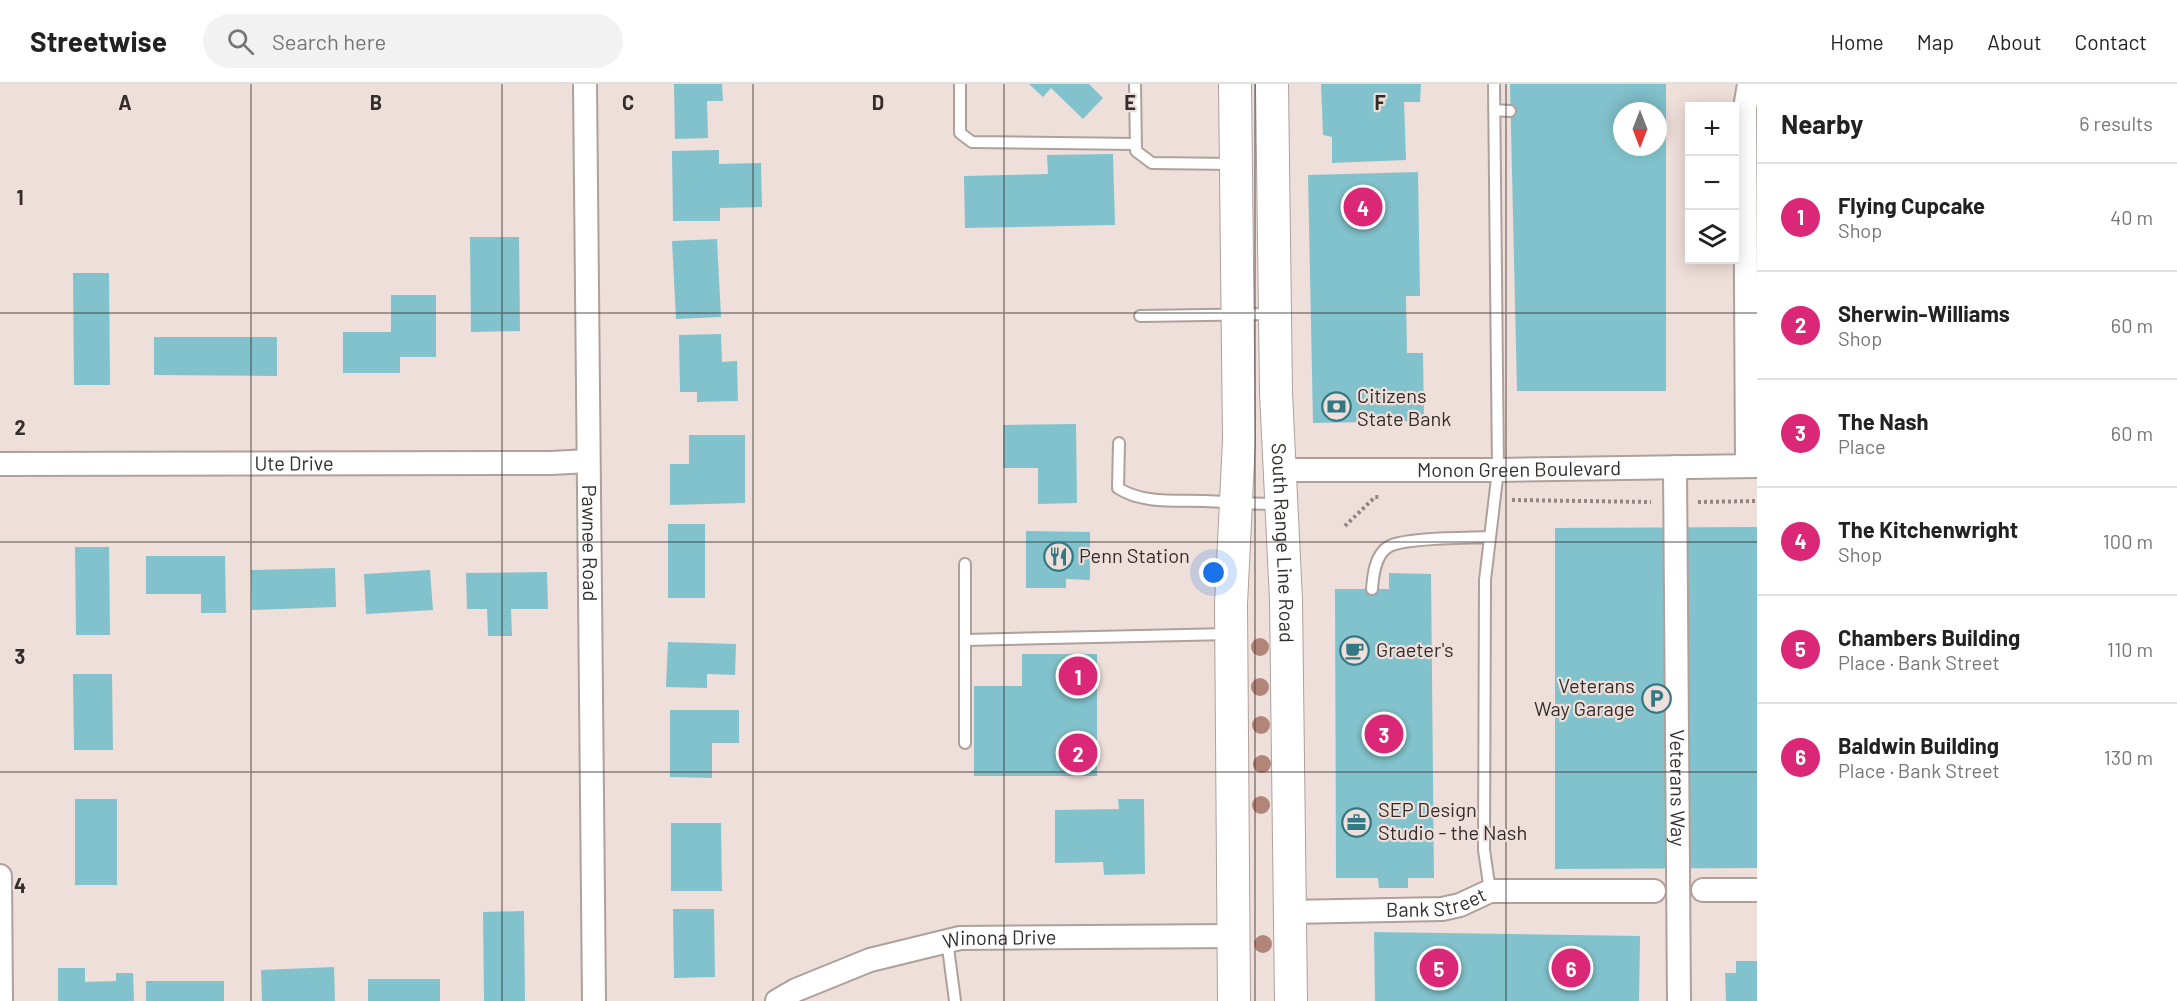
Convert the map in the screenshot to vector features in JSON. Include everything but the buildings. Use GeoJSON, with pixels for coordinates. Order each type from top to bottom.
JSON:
{"type":"FeatureCollection","features":[{"type":"Feature","properties":{"kind":"main road","name":"South Range Line Road"},"geometry":{"type":"LineString","coordinates":[[1234,1001],[1232,634],[1239,440],[1235,84]]}},
{"type":"Feature","properties":{"kind":"main road","name":"South Range Line Road"},"geometry":{"type":"LineString","coordinates":[[1272,84],[1276,393],[1286,600],[1291,1001]]}},
{"type":"Feature","properties":{"kind":"street","name":"Pawnee Road"},"geometry":{"type":"LineString","coordinates":[[585,84],[594,1001]]}},
{"type":"Feature","properties":{"kind":"street"},"geometry":{"type":"LineString","coordinates":[[1749,84],[1745,108],[1752,466]]}},
{"type":"Feature","properties":{"kind":"street","name":"Ute Drive"},"geometry":{"type":"LineString","coordinates":[[0,464],[551,463],[588,461]]}},
{"type":"Feature","properties":{"kind":"street","name":"Monon Green Boulevard"},"geometry":{"type":"LineString","coordinates":[[1281,470],[1498,470],[1752,466]]}},
{"type":"Feature","properties":{"kind":"street","name":"Veterans Way"},"geometry":{"type":"LineString","coordinates":[[1675,467],[1679,1001]]}},
{"type":"Feature","properties":{"kind":"street"},"geometry":{"type":"LineString","coordinates":[[0,876],[2,1001]]}},
{"type":"Feature","properties":{"kind":"street"},"geometry":{"type":"LineString","coordinates":[[1703,890],[1757,890]]}},
{"type":"Feature","properties":{"kind":"street","name":"Bank Street"},"geometry":{"type":"LineString","coordinates":[[1289,912],[1442,909],[1460,905],[1490,891],[1654,891]]}},
{"type":"Feature","properties":{"kind":"street","name":"Winona Drive"},"geometry":{"type":"LineString","coordinates":[[777,1001],[796,990],[870,960],[960,938],[1234,936]]}},
{"type":"Feature","properties":{"kind":"lane"},"geometry":{"type":"LineString","coordinates":[[960,84],[960,133],[972,142],[1135,144]]}},
{"type":"Feature","properties":{"kind":"lane"},"geometry":{"type":"LineString","coordinates":[[1135,84],[1136,151],[1152,163],[1236,164]]}},
{"type":"Feature","properties":{"kind":"lane"},"geometry":{"type":"LineString","coordinates":[[1490,891],[1484,850],[1485,580],[1498,470],[1494,84]]}},
{"type":"Feature","properties":{"kind":"lane"},"geometry":{"type":"LineString","coordinates":[[1494,111],[1510,111]]}},
{"type":"Feature","properties":{"kind":"lane"},"geometry":{"type":"LineString","coordinates":[[1140,316],[1275,314]]}},
{"type":"Feature","properties":{"kind":"lane"},"geometry":{"type":"LineString","coordinates":[[1119,443],[1118,488],[1128,494],[1236,504],[1282,504]]}},
{"type":"Feature","properties":{"kind":"lane"},"geometry":{"type":"LineString","coordinates":[[1372,589],[1376,563],[1388,547],[1413,541],[1490,537]]}},
{"type":"Feature","properties":{"kind":"lane"},"geometry":{"type":"LineString","coordinates":[[965,564],[965,743]]}},
{"type":"Feature","properties":{"kind":"lane"},"geometry":{"type":"LineString","coordinates":[[965,640],[1232,634]]}},
{"type":"Feature","properties":{"kind":"lane"},"geometry":{"type":"LineString","coordinates":[[947,940],[955,1001]]}},
{"type":"Feature","properties":{"kind":"path"},"geometry":{"type":"LineString","coordinates":[[1345,526],[1375,497],[1386,496]]}},
{"type":"Feature","properties":{"kind":"path"},"geometry":{"type":"LineString","coordinates":[[1494,498],[1519,501],[1757,501]]}},
{"type":"Feature","properties":{"kind":"place","name":"The Kitchenwright"},"geometry":{"type":"Point","coordinates":[1363,207]}},
{"type":"Feature","properties":{"kind":"place","name":"Citizens State Bank"},"geometry":{"type":"Point","coordinates":[1336,407]}},
{"type":"Feature","properties":{"kind":"place","name":"Penn Station"},"geometry":{"type":"Point","coordinates":[1058,556]}},
{"type":"Feature","properties":{"kind":"place","name":"Graeter's"},"geometry":{"type":"Point","coordinates":[1355,650]}},
{"type":"Feature","properties":{"kind":"place","name":"Flying Cupcake"},"geometry":{"type":"Point","coordinates":[1078,676]}},
{"type":"Feature","properties":{"kind":"place","name":"Veterans Way Garage"},"geometry":{"type":"Point","coordinates":[1656,698]}},
{"type":"Feature","properties":{"kind":"place","name":"The Nash"},"geometry":{"type":"Point","coordinates":[1384,734]}},
{"type":"Feature","properties":{"kind":"place","name":"Sherwin-Williams"},"geometry":{"type":"Point","coordinates":[1078,753]}},
{"type":"Feature","properties":{"kind":"place","name":"SEP Design Studio - the Nash"},"geometry":{"type":"Point","coordinates":[1357,822]}},
{"type":"Feature","properties":{"kind":"place","name":"Chambers Building"},"geometry":{"type":"Point","coordinates":[1439,968]}},
{"type":"Feature","properties":{"kind":"place","name":"Baldwin Building"},"geometry":{"type":"Point","coordinates":[1571,968]}}]}
